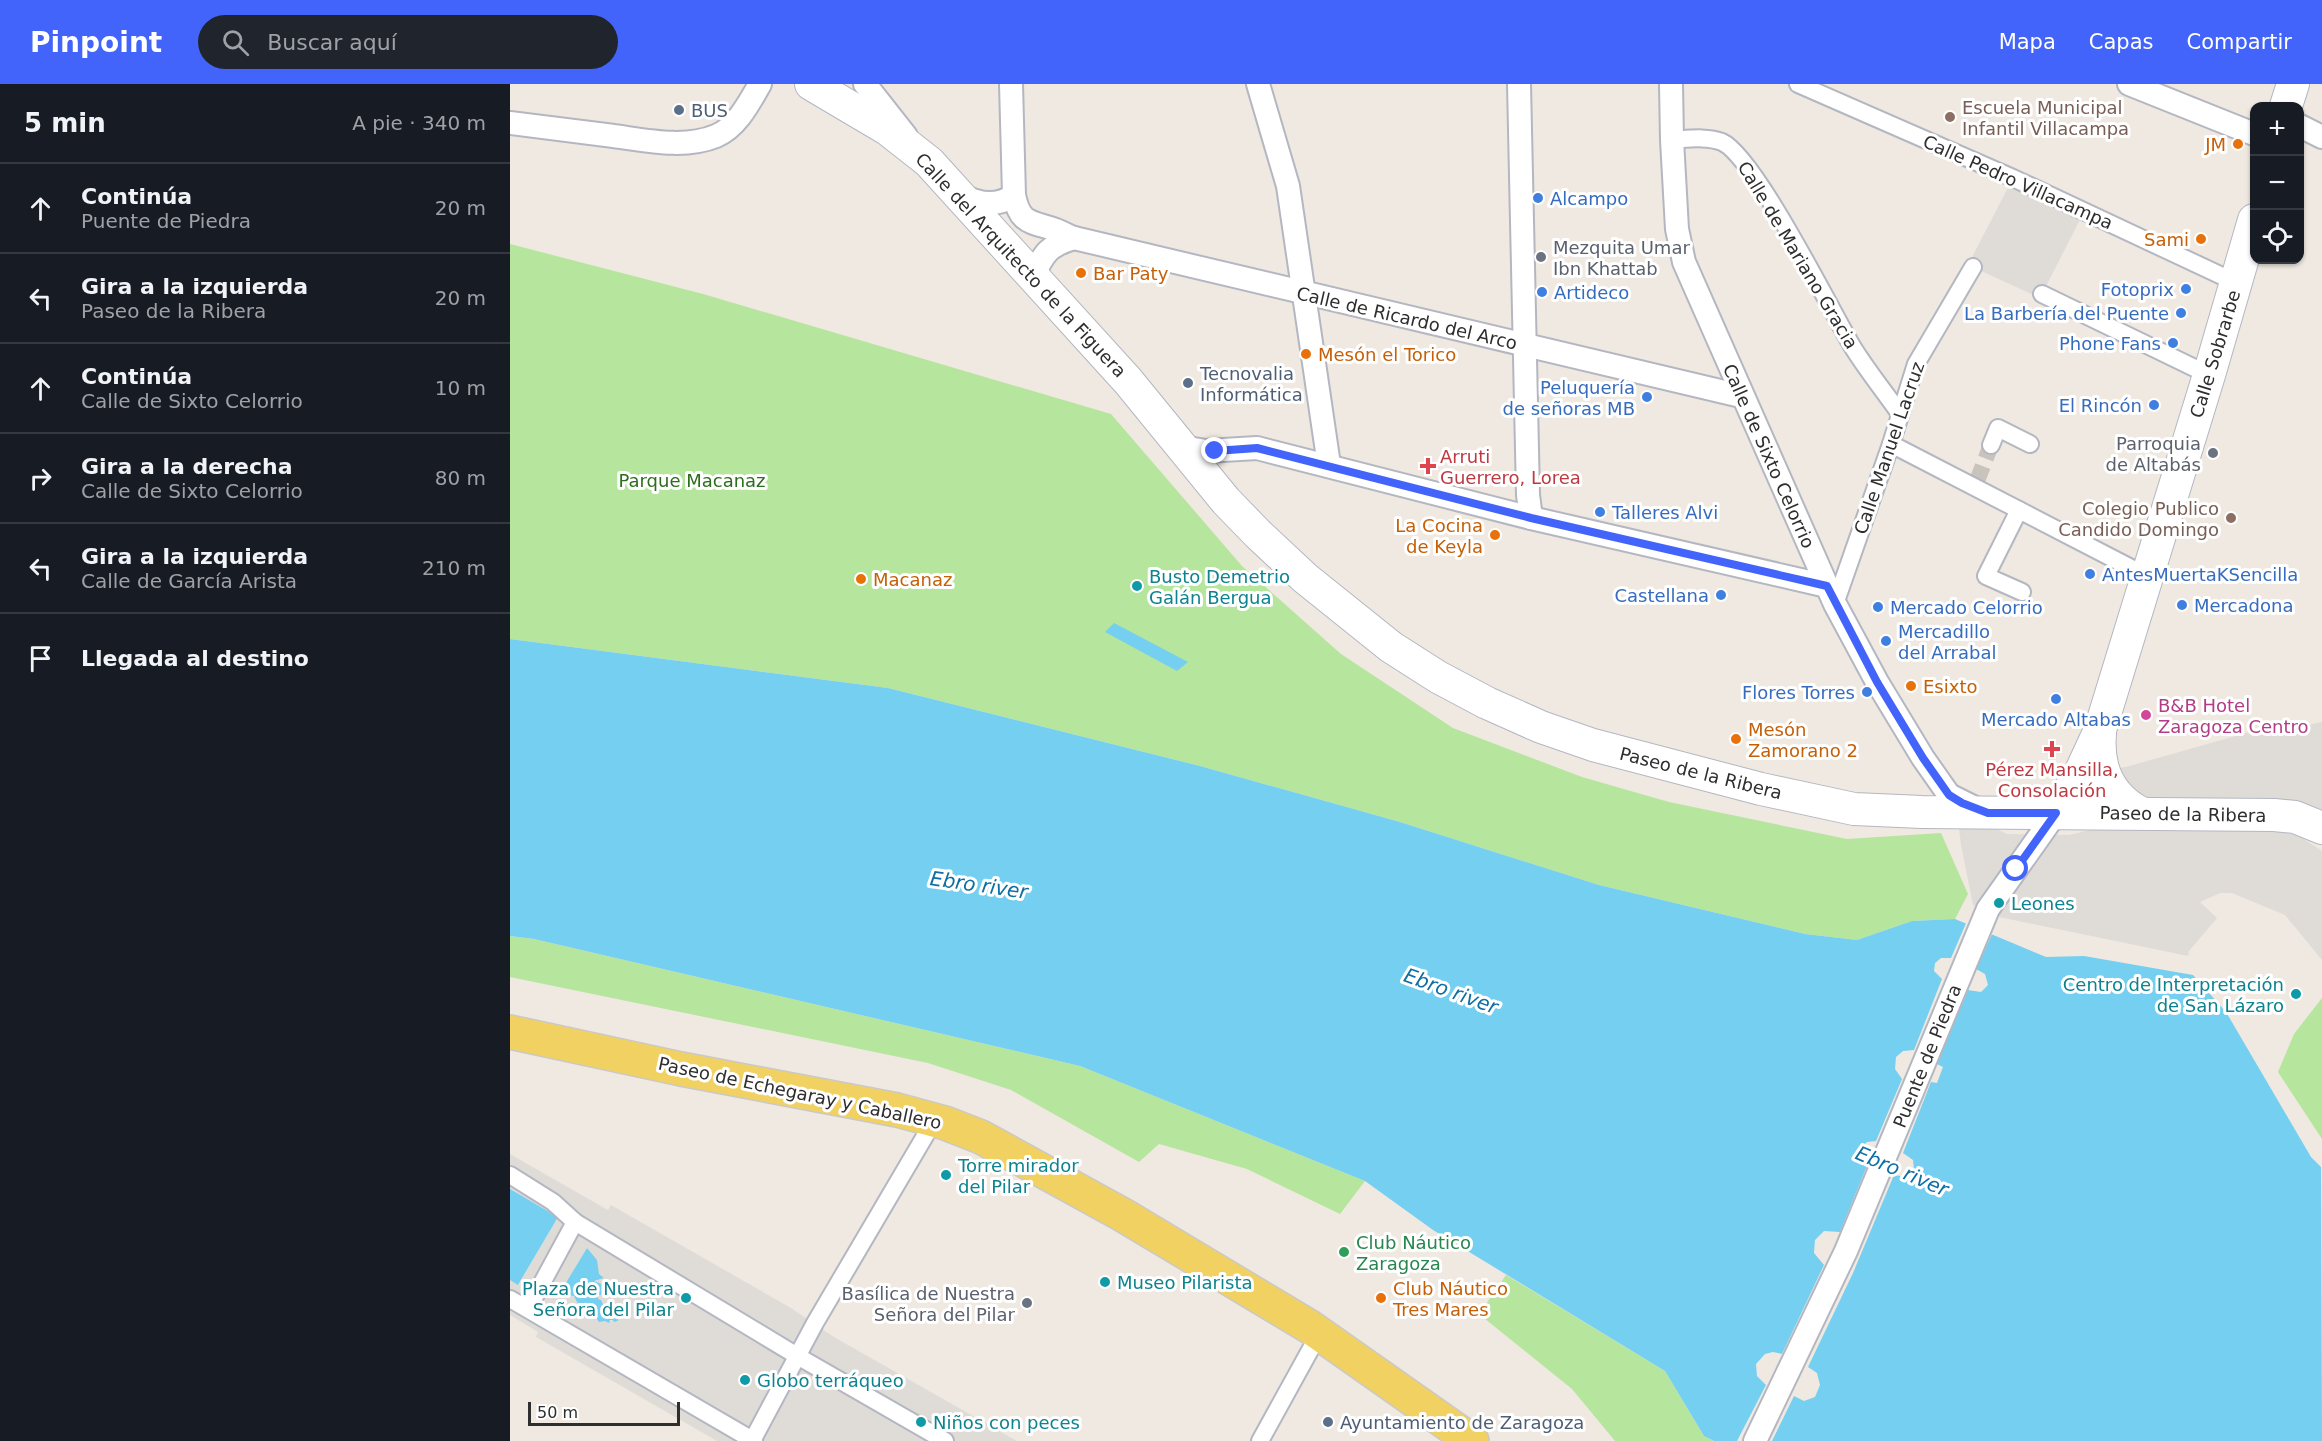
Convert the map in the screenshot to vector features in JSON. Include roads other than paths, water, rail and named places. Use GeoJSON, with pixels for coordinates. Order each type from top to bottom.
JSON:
{"type":"FeatureCollection","features":[{"type":"Feature","properties":{"kind":"main road","name":"Calle del Arquitecto de la Figuera"},"geometry":{"type":"LineString","coordinates":[[811,84],[868,117],[915,150],[961,195],[1128,381],[1182,447]]}},
{"type":"Feature","properties":{"kind":"main road"},"geometry":{"type":"LineString","coordinates":[[2287,102],[2293,84]]}},
{"type":"Feature","properties":{"kind":"main road","name":"Calle Sobrarbe"},"geometry":{"type":"LineString","coordinates":[[2056,813],[2081,771],[2100,730],[2250,235]]}},
{"type":"Feature","properties":{"kind":"main road","name":"Paseo de la Ribera"},"geometry":{"type":"LineString","coordinates":[[1182,447],[1258,534],[1340,608],[1391,647],[1438,677],[1486,703],[1541,727],[1593,745],[1831,805],[1873,811],[2274,815],[2295,817],[2322,828]]}},
{"type":"Feature","properties":{"kind":"main road","name":"Calle Sobrarbe"},"geometry":{"type":"LineString","coordinates":[[2100,730],[2100,757],[2106,780],[2127,804],[2141,813]]}},
{"type":"Feature","properties":{"kind":"main road","name":"Paseo de Echegaray y Caballero"},"geometry":{"type":"LineString","coordinates":[[510,1032],[934,1119],[981,1137],[1124,1215],[1319,1334],[1472,1441]]}},
{"type":"Feature","properties":{"kind":"street"},"geometry":{"type":"LineString","coordinates":[[510,123],[660,141],[692,142],[715,136],[724,131],[740,115],[760,84]]}},
{"type":"Feature","properties":{"kind":"street"},"geometry":{"type":"LineString","coordinates":[[865,84],[896,121],[915,150]]}},
{"type":"Feature","properties":{"kind":"street"},"geometry":{"type":"LineString","coordinates":[[961,195],[978,202],[992,203],[1014,195],[1011,84]]}},
{"type":"Feature","properties":{"kind":"street"},"geometry":{"type":"LineString","coordinates":[[1258,84],[1287,186],[1305,293],[1329,465]]}},
{"type":"Feature","properties":{"kind":"street","name":"Calle de Sixto Celorrio"},"geometry":{"type":"LineString","coordinates":[[1671,84],[1679,246],[1741,396],[1778,473],[1831,595],[1897,714],[1949,795],[1962,803],[1988,813]]}},
{"type":"Feature","properties":{"kind":"street","name":"Calle Pedro Villacampa"},"geometry":{"type":"LineString","coordinates":[[1798,84],[2013,177],[2237,283]]}},
{"type":"Feature","properties":{"kind":"street"},"geometry":{"type":"LineString","coordinates":[[2129,84],[2250,132]]}},
{"type":"Feature","properties":{"kind":"street"},"geometry":{"type":"LineString","coordinates":[[1513,85],[1525,345],[1528,495],[1531,518]]}},
{"type":"Feature","properties":{"kind":"street"},"geometry":{"type":"LineString","coordinates":[[2304,128],[2322,137]]}},
{"type":"Feature","properties":{"kind":"street","name":"Calle de Mariano Gracia"},"geometry":{"type":"LineString","coordinates":[[1672,140],[1704,139],[1723,142],[1741,157],[1772,204],[1853,348],[1900,414]]}},
{"type":"Feature","properties":{"kind":"street","name":"Calle de Ricardo del Arco"},"geometry":{"type":"LineString","coordinates":[[1014,195],[1023,219],[1032,224],[1055,229],[1074,238],[1741,396]]}},
{"type":"Feature","properties":{"kind":"street"},"geometry":{"type":"LineString","coordinates":[[1033,276],[1051,247],[1074,238]]}},
{"type":"Feature","properties":{"kind":"street","name":"Calle Manuel Lacruz"},"geometry":{"type":"LineString","coordinates":[[1831,595],[1891,444],[1916,364],[1973,267]]}},
{"type":"Feature","properties":{"kind":"street"},"geometry":{"type":"LineString","coordinates":[[2042,294],[2209,375]]}},
{"type":"Feature","properties":{"kind":"street"},"geometry":{"type":"LineString","coordinates":[[1991,445],[1994,427],[2030,444]]}},
{"type":"Feature","properties":{"kind":"street"},"geometry":{"type":"LineString","coordinates":[[1891,444],[1976,484],[2019,510],[2135,570]]}},
{"type":"Feature","properties":{"kind":"street"},"geometry":{"type":"LineString","coordinates":[[1182,447],[1206,451],[1257,448],[1831,595]]}},
{"type":"Feature","properties":{"kind":"street"},"geometry":{"type":"LineString","coordinates":[[2019,510],[1986,576],[2022,592]]}},
{"type":"Feature","properties":{"kind":"street","name":"Puente de Piedra"},"geometry":{"type":"LineString","coordinates":[[1755,1441],[1846,1251],[1988,909],[2056,813]]}},
{"type":"Feature","properties":{"kind":"street"},"geometry":{"type":"LineString","coordinates":[[510,1299],[753,1441],[816,1323],[934,1119]]}},
{"type":"Feature","properties":{"kind":"street"},"geometry":{"type":"LineString","coordinates":[[510,1175],[553,1202],[575,1222],[799,1357],[945,1441]]}},
{"type":"Feature","properties":{"kind":"street"},"geometry":{"type":"LineString","coordinates":[[528,1309],[575,1222]]}},
{"type":"Feature","properties":{"kind":"street"},"geometry":{"type":"LineString","coordinates":[[1260,1441],[1319,1334]]}},
{"type":"Feature","properties":{"kind":"water"},"geometry":{"type":"Polygon","coordinates":[[[1114,623],[1188,662],[1177,671],[1105,632],[1114,623]]]}},
{"type":"Feature","properties":{"kind":"water","name":"Ebro river"},"geometry":{"type":"Polygon","coordinates":[[[510,639],[888,688],[1200,766],[1400,822],[1599,885],[1805,934],[1857,940],[1912,921],[1955,919],[2046,957],[2084,956],[2193,975],[2226,1012],[2311,1157],[2321,1167],[2322,1441],[1714,1441],[1704,1436],[1665,1371],[1433,1230],[1365,1181],[1080,1066],[534,939],[510,936],[510,639]]]}},
{"type":"Feature","properties":{"kind":"water"},"geometry":{"type":"Polygon","coordinates":[[[510,1189],[558,1217],[518,1285],[510,1280],[510,1189]]]}},
{"type":"Feature","properties":{"kind":"water"},"geometry":{"type":"Polygon","coordinates":[[[587,1248],[597,1260],[599,1274],[604,1278],[594,1281],[601,1284],[601,1295],[598,1295],[598,1299],[608,1310],[608,1316],[619,1320],[615,1322],[610,1320],[609,1323],[599,1322],[587,1307],[579,1306],[574,1296],[566,1295],[564,1286],[587,1248]]]}},
{"type":"Feature","properties":{"kind":"tunnel"},"geometry":{"type":"LineString","coordinates":[[1977,481],[1991,445]]}},
{"type":"Feature","properties":{"kind":"place","name":"BUS"},"geometry":{"type":"Point","coordinates":[679,110]}},
{"type":"Feature","properties":{"kind":"place","name":"Escuela Municipal Infantil Villacampa"},"geometry":{"type":"Point","coordinates":[1950,117]}},
{"type":"Feature","properties":{"kind":"place","name":"JM"},"geometry":{"type":"Point","coordinates":[2238,144]}},
{"type":"Feature","properties":{"kind":"place","name":"Alcampo"},"geometry":{"type":"Point","coordinates":[1538,198]}},
{"type":"Feature","properties":{"kind":"place","name":"Sami"},"geometry":{"type":"Point","coordinates":[2201,239]}},
{"type":"Feature","properties":{"kind":"place","name":"Mezquita Umar Ibn Khattab"},"geometry":{"type":"Point","coordinates":[1541,257]}},
{"type":"Feature","properties":{"kind":"place","name":"Bar Paty"},"geometry":{"type":"Point","coordinates":[1081,273]}},
{"type":"Feature","properties":{"kind":"place","name":"Fotoprix"},"geometry":{"type":"Point","coordinates":[2186,289]}},
{"type":"Feature","properties":{"kind":"place","name":"Artideco"},"geometry":{"type":"Point","coordinates":[1542,292]}},
{"type":"Feature","properties":{"kind":"place","name":"La Barbería del Puente"},"geometry":{"type":"Point","coordinates":[2181,313]}},
{"type":"Feature","properties":{"kind":"place","name":"Phone Fans"},"geometry":{"type":"Point","coordinates":[2173,343]}},
{"type":"Feature","properties":{"kind":"place","name":"Mesón el Torico"},"geometry":{"type":"Point","coordinates":[1306,354]}},
{"type":"Feature","properties":{"kind":"place","name":"Tecnovalia Informática"},"geometry":{"type":"Point","coordinates":[1188,383]}},
{"type":"Feature","properties":{"kind":"place","name":"Peluquería de señoras MB"},"geometry":{"type":"Point","coordinates":[1647,397]}},
{"type":"Feature","properties":{"kind":"place","name":"El Rincón"},"geometry":{"type":"Point","coordinates":[2154,405]}},
{"type":"Feature","properties":{"kind":"place","name":"Parroquia de Altabás"},"geometry":{"type":"Point","coordinates":[2213,453]}},
{"type":"Feature","properties":{"kind":"place","name":"Arruti Guerrero, Lorea"},"geometry":{"type":"Point","coordinates":[1428,466]}},
{"type":"Feature","properties":{"kind":"place","name":"Talleres Alvi"},"geometry":{"type":"Point","coordinates":[1600,512]}},
{"type":"Feature","properties":{"kind":"place","name":"Colegio Publico Candido Domingo"},"geometry":{"type":"Point","coordinates":[2231,518]}},
{"type":"Feature","properties":{"kind":"place","name":"La Cocina de Keyla"},"geometry":{"type":"Point","coordinates":[1495,535]}},
{"type":"Feature","properties":{"kind":"place","name":"AntesMuertaKSencilla"},"geometry":{"type":"Point","coordinates":[2090,574]}},
{"type":"Feature","properties":{"kind":"place","name":"Macanaz"},"geometry":{"type":"Point","coordinates":[861,579]}},
{"type":"Feature","properties":{"kind":"place","name":"Busto Demetrio Galán Bergua"},"geometry":{"type":"Point","coordinates":[1137,586]}},
{"type":"Feature","properties":{"kind":"place","name":"Castellana"},"geometry":{"type":"Point","coordinates":[1721,595]}},
{"type":"Feature","properties":{"kind":"place","name":"Mercadona"},"geometry":{"type":"Point","coordinates":[2182,605]}},
{"type":"Feature","properties":{"kind":"place","name":"Mercado Celorrio"},"geometry":{"type":"Point","coordinates":[1878,607]}},
{"type":"Feature","properties":{"kind":"place","name":"Mercadillo del Arrabal"},"geometry":{"type":"Point","coordinates":[1886,641]}},
{"type":"Feature","properties":{"kind":"place","name":"Esixto"},"geometry":{"type":"Point","coordinates":[1911,686]}},
{"type":"Feature","properties":{"kind":"place","name":"Flores Torres"},"geometry":{"type":"Point","coordinates":[1867,692]}},
{"type":"Feature","properties":{"kind":"place","name":"Mercado Altabas"},"geometry":{"type":"Point","coordinates":[2056,699]}},
{"type":"Feature","properties":{"kind":"place","name":"B&B Hotel Zaragoza Centro"},"geometry":{"type":"Point","coordinates":[2146,715]}},
{"type":"Feature","properties":{"kind":"place","name":"Mesón Zamorano 2"},"geometry":{"type":"Point","coordinates":[1736,739]}},
{"type":"Feature","properties":{"kind":"place","name":"Pérez Mansilla, Consolación"},"geometry":{"type":"Point","coordinates":[2052,749]}},
{"type":"Feature","properties":{"kind":"place","name":"Leones"},"geometry":{"type":"Point","coordinates":[1999,903]}},
{"type":"Feature","properties":{"kind":"place","name":"Centro de Interpretación de San Lázaro"},"geometry":{"type":"Point","coordinates":[2296,994]}},
{"type":"Feature","properties":{"kind":"place","name":"Torre mirador del Pilar"},"geometry":{"type":"Point","coordinates":[946,1175]}},
{"type":"Feature","properties":{"kind":"place","name":"Club Náutico Zaragoza"},"geometry":{"type":"Point","coordinates":[1344,1252]}},
{"type":"Feature","properties":{"kind":"place","name":"Museo Pilarista"},"geometry":{"type":"Point","coordinates":[1105,1282]}},
{"type":"Feature","properties":{"kind":"place","name":"Plaza de Nuestra Señora del Pilar"},"geometry":{"type":"Point","coordinates":[686,1298]}},
{"type":"Feature","properties":{"kind":"place","name":"Club Náutico Tres Mares"},"geometry":{"type":"Point","coordinates":[1381,1298]}},
{"type":"Feature","properties":{"kind":"place","name":"Basílica de Nuestra Señora del Pilar"},"geometry":{"type":"Point","coordinates":[1027,1303]}},
{"type":"Feature","properties":{"kind":"place","name":"Globo terráqueo"},"geometry":{"type":"Point","coordinates":[745,1380]}},
{"type":"Feature","properties":{"kind":"place","name":"Niños con peces"},"geometry":{"type":"Point","coordinates":[921,1422]}},
{"type":"Feature","properties":{"kind":"place","name":"Ayuntamiento de Zaragoza"},"geometry":{"type":"Point","coordinates":[1328,1422]}},
{"type":"Feature","properties":{"kind":"park label","name":"Parque Macanaz"},"geometry":{"type":"Point","coordinates":[692,480]}}]}
